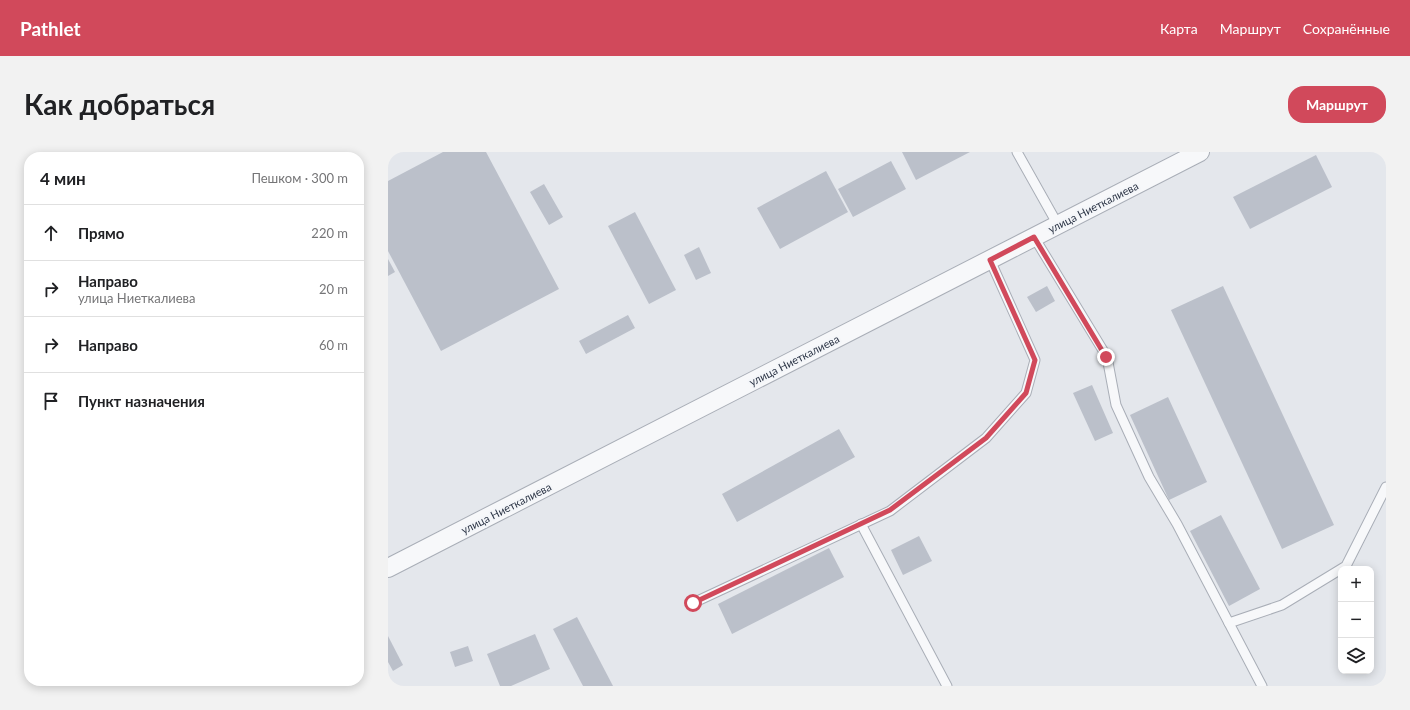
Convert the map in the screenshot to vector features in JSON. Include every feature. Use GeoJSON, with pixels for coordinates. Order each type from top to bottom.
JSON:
{"type":"FeatureCollection","features":[{"type":"Feature","properties":{"kind":"street","name":"улица Ниеткалиева"},"geometry":{"type":"LineString","coordinates":[[388,568],[1200,152]]}},
{"type":"Feature","properties":{"kind":"lane"},"geometry":{"type":"LineString","coordinates":[[1017,152],[1058,225]]}},
{"type":"Feature","properties":{"kind":"lane"},"geometry":{"type":"LineString","coordinates":[[1034,237],[1106,357],[1116,404],[1149,478],[1177,524],[1262,686]]}},
{"type":"Feature","properties":{"kind":"lane"},"geometry":{"type":"LineString","coordinates":[[693,603],[890,510],[986,438],[1026,393],[1035,360],[990,260]]}},
{"type":"Feature","properties":{"kind":"lane"},"geometry":{"type":"LineString","coordinates":[[1229,623],[1282,605],[1346,566],[1386,487]]}},
{"type":"Feature","properties":{"kind":"lane"},"geometry":{"type":"LineString","coordinates":[[861,524],[947,686]]}},
{"type":"Feature","properties":{"kind":"building"},"geometry":{"type":"Polygon","coordinates":[[[443,152],[486,152],[559,289],[441,351],[388,251],[388,181],[443,152]]]}},
{"type":"Feature","properties":{"kind":"building"},"geometry":{"type":"Polygon","coordinates":[[[902,152],[970,152],[916,180],[902,152]]]}},
{"type":"Feature","properties":{"kind":"building"},"geometry":{"type":"Polygon","coordinates":[[[1316,155],[1332,187],[1250,229],[1233,197],[1316,155]]]}},
{"type":"Feature","properties":{"kind":"building"},"geometry":{"type":"Polygon","coordinates":[[[891,161],[906,189],[853,217],[838,189],[891,161]]]}},
{"type":"Feature","properties":{"kind":"building"},"geometry":{"type":"Polygon","coordinates":[[[826,171],[848,212],[780,249],[757,208],[826,171]]]}},
{"type":"Feature","properties":{"kind":"building"},"geometry":{"type":"Polygon","coordinates":[[[544,184],[563,217],[549,225],[530,192],[544,184]]]}},
{"type":"Feature","properties":{"kind":"building"},"geometry":{"type":"Polygon","coordinates":[[[635,212],[676,290],[649,304],[608,226],[635,212]]]}},
{"type":"Feature","properties":{"kind":"building"},"geometry":{"type":"Polygon","coordinates":[[[699,247],[711,273],[696,280],[684,255],[699,247]]]}},
{"type":"Feature","properties":{"kind":"building"},"geometry":{"type":"Polygon","coordinates":[[[388,259],[395,272],[388,276],[388,259]]]}},
{"type":"Feature","properties":{"kind":"building"},"geometry":{"type":"Polygon","coordinates":[[[1047,286],[1055,301],[1036,312],[1027,297],[1047,286]]]}},
{"type":"Feature","properties":{"kind":"building"},"geometry":{"type":"Polygon","coordinates":[[[1223,286],[1334,525],[1282,549],[1171,310],[1223,286]]]}},
{"type":"Feature","properties":{"kind":"building"},"geometry":{"type":"Polygon","coordinates":[[[628,315],[635,328],[586,354],[579,341],[628,315]]]}},
{"type":"Feature","properties":{"kind":"building"},"geometry":{"type":"Polygon","coordinates":[[[1092,385],[1113,433],[1095,441],[1073,393],[1092,385]]]}},
{"type":"Feature","properties":{"kind":"building"},"geometry":{"type":"Polygon","coordinates":[[[1168,397],[1207,482],[1169,500],[1130,415],[1168,397]]]}},
{"type":"Feature","properties":{"kind":"building"},"geometry":{"type":"Polygon","coordinates":[[[839,429],[855,457],[737,522],[722,494],[839,429]]]}},
{"type":"Feature","properties":{"kind":"building"},"geometry":{"type":"Polygon","coordinates":[[[1221,515],[1260,589],[1229,606],[1190,531],[1221,515]]]}},
{"type":"Feature","properties":{"kind":"building"},"geometry":{"type":"Polygon","coordinates":[[[919,536],[932,561],[903,575],[891,550],[919,536]]]}},
{"type":"Feature","properties":{"kind":"building"},"geometry":{"type":"Polygon","coordinates":[[[829,548],[844,577],[732,634],[718,604],[829,548]]]}},
{"type":"Feature","properties":{"kind":"building"},"geometry":{"type":"Polygon","coordinates":[[[577,617],[613,686],[583,686],[553,629],[577,617]]]}},
{"type":"Feature","properties":{"kind":"building"},"geometry":{"type":"Polygon","coordinates":[[[535,634],[550,669],[511,686],[500,686],[487,654],[535,634]]]}},
{"type":"Feature","properties":{"kind":"building"},"geometry":{"type":"Polygon","coordinates":[[[388,636],[403,665],[393,671],[388,662],[388,636]]]}},
{"type":"Feature","properties":{"kind":"building"},"geometry":{"type":"Polygon","coordinates":[[[468,646],[473,661],[455,667],[450,652],[468,646]]]}},
{"type":"Feature","properties":{"kind":"route"},"geometry":{"type":"LineString","coordinates":[[693,603],[890,510],[986,438],[1026,393],[1035,360],[990,260],[1034,237],[1106,357]]}}]}
